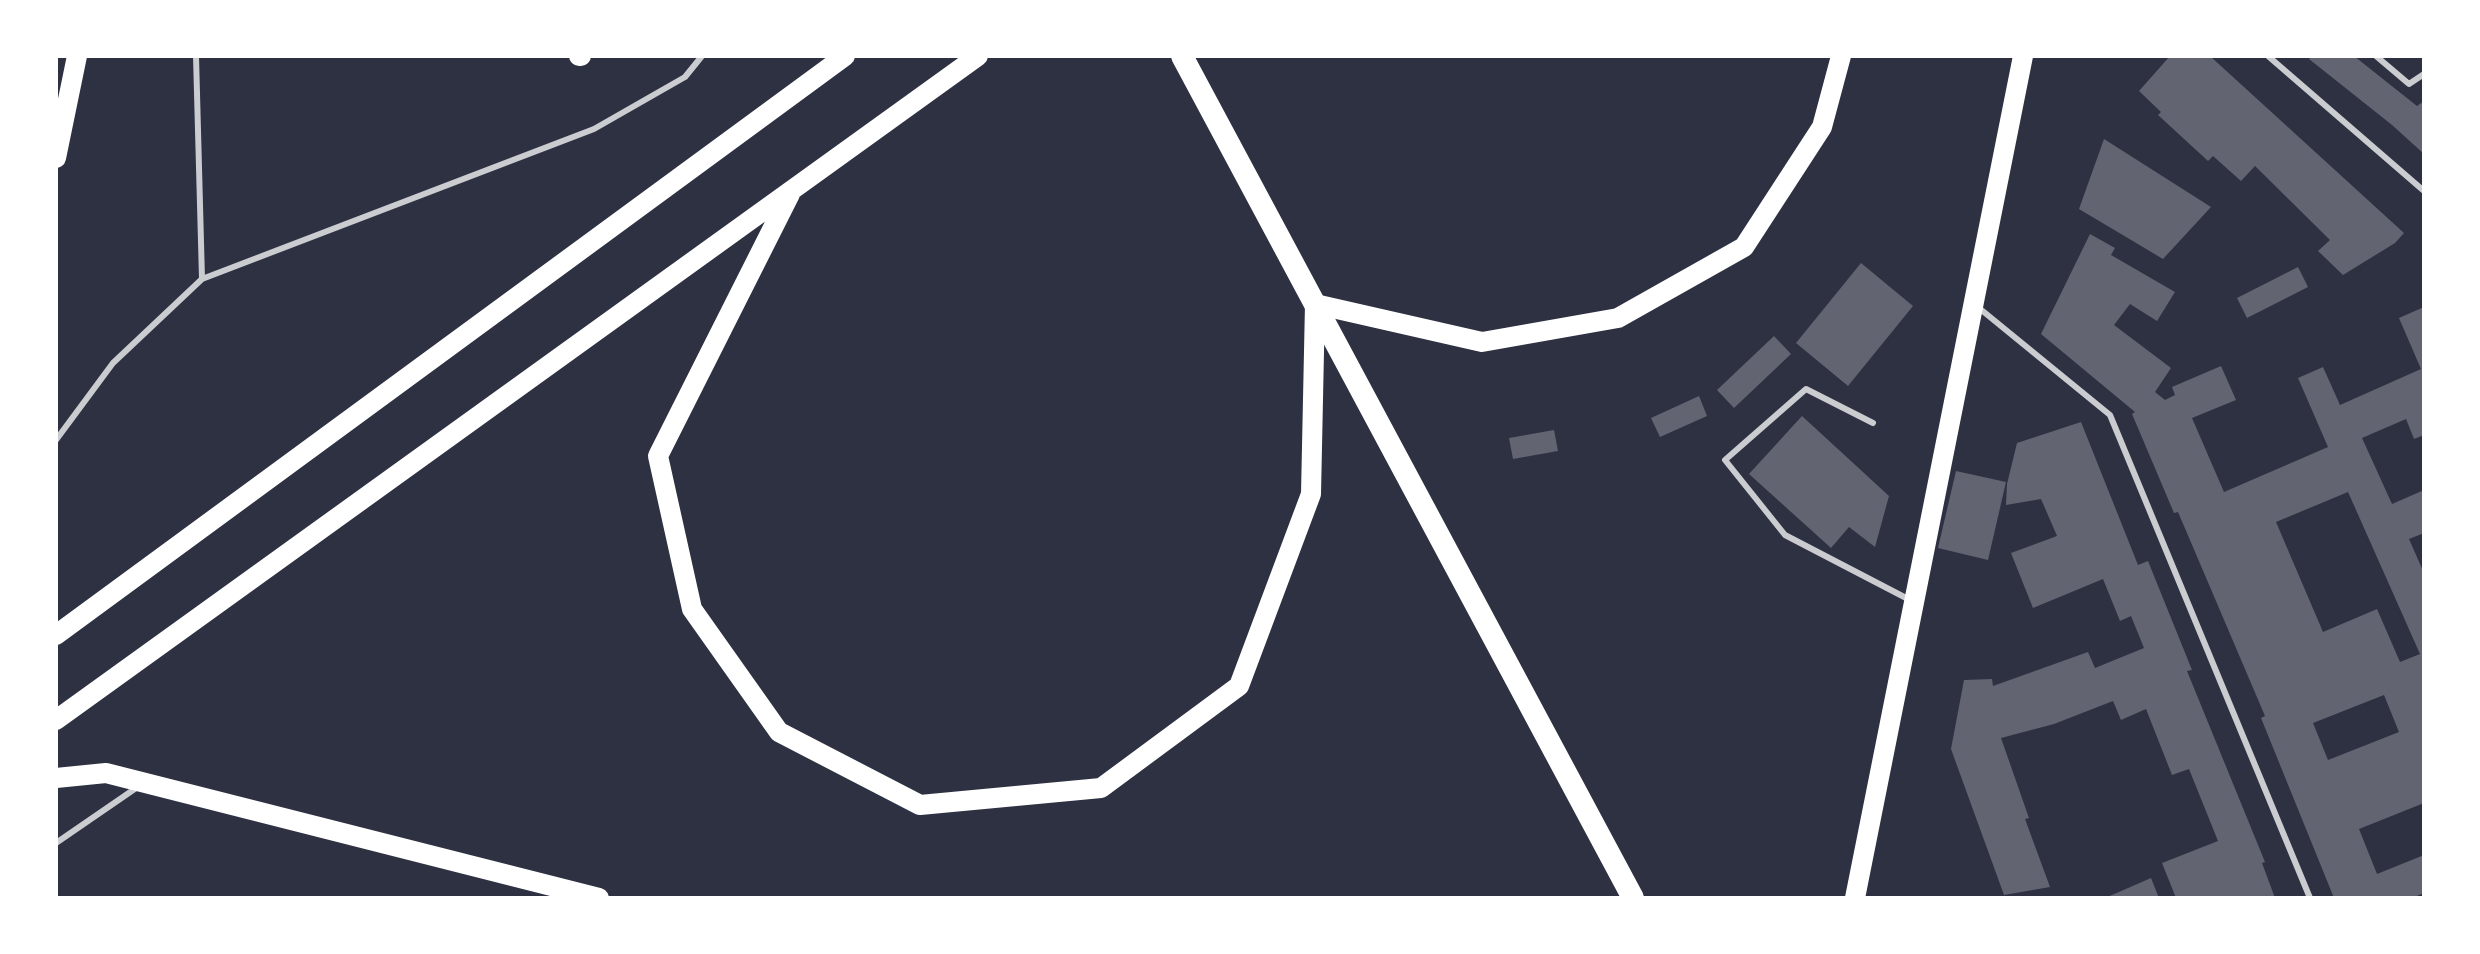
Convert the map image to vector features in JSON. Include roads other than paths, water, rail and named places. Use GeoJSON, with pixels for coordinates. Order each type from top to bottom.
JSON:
{"type":"FeatureCollection","features":[{"type":"Feature","properties":{"kind":"highway"},"geometry":{"type":"LineString","coordinates":[[1182,56],[1633,898]]}},
{"type":"Feature","properties":{"kind":"main road"},"geometry":{"type":"LineString","coordinates":[[56,158],[77,56]]}},
{"type":"Feature","properties":{"kind":"main road"},"geometry":{"type":"LineString","coordinates":[[56,635],[845,56]]}},
{"type":"Feature","properties":{"kind":"main road"},"geometry":{"type":"LineString","coordinates":[[56,720],[978,56]]}},
{"type":"Feature","properties":{"kind":"main road"},"geometry":{"type":"LineString","coordinates":[[790,194],[658,456],[692,609],[779,732],[920,805],[1101,788],[1239,686],[1311,494],[1315,304],[1482,342],[1618,318],[1744,247],[1822,127],[1841,56]]}},
{"type":"Feature","properties":{"kind":"main road"},"geometry":{"type":"LineString","coordinates":[[1855,898],[2023,56]]}},
{"type":"Feature","properties":{"kind":"main road"},"geometry":{"type":"LineString","coordinates":[[56,778],[106,773],[599,898]]}},
{"type":"Feature","properties":{"kind":"lane"},"geometry":{"type":"LineString","coordinates":[[196,56],[202,279]]}},
{"type":"Feature","properties":{"kind":"lane"},"geometry":{"type":"LineString","coordinates":[[56,440],[113,363],[202,279],[594,129],[685,77],[702,56]]}},
{"type":"Feature","properties":{"kind":"lane"},"geometry":{"type":"LineString","coordinates":[[2376,56],[2409,84],[2424,74]]}},
{"type":"Feature","properties":{"kind":"lane"},"geometry":{"type":"LineString","coordinates":[[2274,58],[2424,191]]}},
{"type":"Feature","properties":{"kind":"lane"},"geometry":{"type":"LineString","coordinates":[[1972,302],[2110,415],[2310,898]]}},
{"type":"Feature","properties":{"kind":"lane"},"geometry":{"type":"LineString","coordinates":[[1873,423],[1806,389],[1725,460],[1785,535],[1913,602]]}},
{"type":"Feature","properties":{"kind":"lane"},"geometry":{"type":"LineString","coordinates":[[56,843],[143,783]]}}]}
